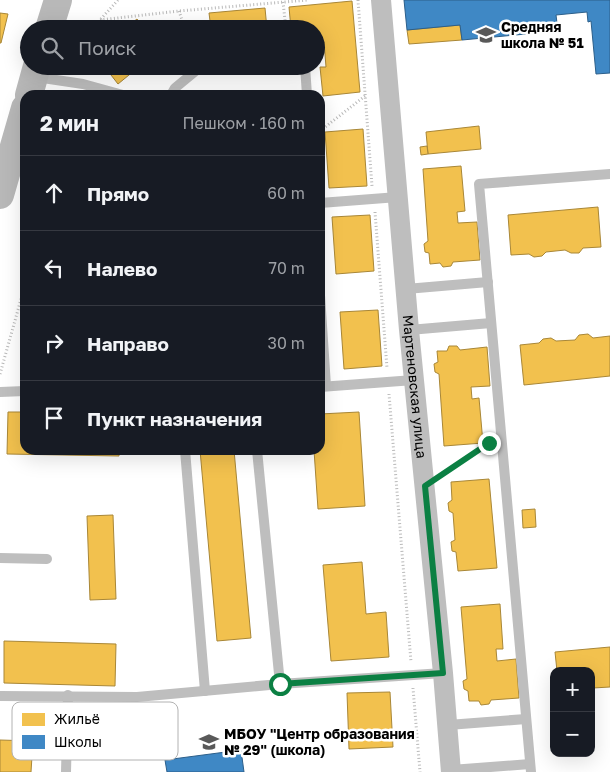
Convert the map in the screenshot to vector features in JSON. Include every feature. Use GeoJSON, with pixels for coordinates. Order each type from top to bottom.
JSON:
{"type":"FeatureCollection","features":[{"type":"Feature","properties":{"kind":"main road"},"geometry":{"type":"LineString","coordinates":[[52,20],[58,0]]}},
{"type":"Feature","properties":{"kind":"main road"},"geometry":{"type":"LineString","coordinates":[[0,195],[20,125]]}},
{"type":"Feature","properties":{"kind":"street","name":"Мартеновская улица"},"geometry":{"type":"LineString","coordinates":[[381,0],[409,330],[451,771]]}},
{"type":"Feature","properties":{"kind":"lane"},"geometry":{"type":"LineString","coordinates":[[174,90],[191,75]]}},
{"type":"Feature","properties":{"kind":"lane"},"geometry":{"type":"LineString","coordinates":[[306,75],[307,90]]}},
{"type":"Feature","properties":{"kind":"lane"},"geometry":{"type":"LineString","coordinates":[[33,79],[83,84],[105,90]]}},
{"type":"Feature","properties":{"kind":"lane"},"geometry":{"type":"LineString","coordinates":[[451,771],[531,768],[479,184],[610,174]]}},
{"type":"Feature","properties":{"kind":"lane"},"geometry":{"type":"LineString","coordinates":[[325,203],[398,197]]}},
{"type":"Feature","properties":{"kind":"lane"},"geometry":{"type":"LineString","coordinates":[[406,289],[488,282]]}},
{"type":"Feature","properties":{"kind":"lane"},"geometry":{"type":"LineString","coordinates":[[409,330],[491,323]]}},
{"type":"Feature","properties":{"kind":"lane"},"geometry":{"type":"LineString","coordinates":[[325,386],[414,380]]}},
{"type":"Feature","properties":{"kind":"lane"},"geometry":{"type":"LineString","coordinates":[[0,392],[20,391]]}},
{"type":"Feature","properties":{"kind":"lane"},"geometry":{"type":"LineString","coordinates":[[186,455],[205,691]]}},
{"type":"Feature","properties":{"kind":"lane"},"geometry":{"type":"LineString","coordinates":[[257,455],[280,684]]}},
{"type":"Feature","properties":{"kind":"lane"},"geometry":{"type":"LineString","coordinates":[[0,558],[46,559]]}},
{"type":"Feature","properties":{"kind":"lane"},"geometry":{"type":"LineString","coordinates":[[0,696],[137,697],[280,684],[443,673]]}},
{"type":"Feature","properties":{"kind":"lane"},"geometry":{"type":"LineString","coordinates":[[68,695],[68,702]]}},
{"type":"Feature","properties":{"kind":"lane"},"geometry":{"type":"LineString","coordinates":[[448,725],[526,719]]}},
{"type":"Feature","properties":{"kind":"path"},"geometry":{"type":"LineString","coordinates":[[100,20],[118,0]]}},
{"type":"Feature","properties":{"kind":"path"},"geometry":{"type":"LineString","coordinates":[[100,20],[308,0]]}},
{"type":"Feature","properties":{"kind":"path"},"geometry":{"type":"LineString","coordinates":[[283,2],[285,20]]}},
{"type":"Feature","properties":{"kind":"path"},"geometry":{"type":"LineString","coordinates":[[179,11],[182,20]]}},
{"type":"Feature","properties":{"kind":"path"},"geometry":{"type":"LineString","coordinates":[[325,127],[365,96]]}},
{"type":"Feature","properties":{"kind":"path"},"geometry":{"type":"LineString","coordinates":[[0,374],[20,303]]}},
{"type":"Feature","properties":{"kind":"path"},"geometry":{"type":"LineString","coordinates":[[388,382],[420,772]]}},
{"type":"Feature","properties":{"kind":"path"},"geometry":{"type":"LineString","coordinates":[[425,486],[489,443],[502,443]]}},
{"type":"Feature","properties":{"kind":"building: Жильё"},"geometry":{"type":"Polygon","coordinates":[[[352,1],[360,92],[325,96],[321,75],[325,75],[326,67],[325,20],[290,20],[289,7],[352,1]]]}},
{"type":"Feature","properties":{"kind":"building: Жильё"},"geometry":{"type":"Polygon","coordinates":[[[265,8],[266,20],[210,20],[209,13],[265,8]]]}},
{"type":"Feature","properties":{"kind":"building: Жильё"},"geometry":{"type":"Polygon","coordinates":[[[0,13],[8,14],[1,43],[0,43],[0,13]]]}},
{"type":"Feature","properties":{"kind":"building: Жильё"},"geometry":{"type":"Polygon","coordinates":[[[460,25],[462,40],[409,44],[407,30],[460,25]]]}},
{"type":"Feature","properties":{"kind":"building: Жильё"},"geometry":{"type":"Polygon","coordinates":[[[111,75],[129,75],[118,84],[111,75]]]}},
{"type":"Feature","properties":{"kind":"building: Жильё"},"geometry":{"type":"Polygon","coordinates":[[[479,126],[481,149],[428,154],[426,132],[479,126]]]}},
{"type":"Feature","properties":{"kind":"building: Жильё"},"geometry":{"type":"Polygon","coordinates":[[[363,129],[367,186],[329,188],[325,132],[363,129]]]}},
{"type":"Feature","properties":{"kind":"building: Жильё"},"geometry":{"type":"Polygon","coordinates":[[[427,146],[428,154],[421,155],[420,147],[427,146]]]}},
{"type":"Feature","properties":{"kind":"building: Жильё"},"geometry":{"type":"Polygon","coordinates":[[[461,166],[465,211],[457,212],[458,223],[477,222],[480,260],[453,262],[451,266],[443,267],[440,263],[430,264],[429,253],[425,252],[424,244],[428,241],[423,169],[461,166]]]}},
{"type":"Feature","properties":{"kind":"building: Жильё"},"geometry":{"type":"Polygon","coordinates":[[[598,207],[601,247],[583,248],[579,253],[571,253],[565,250],[546,252],[542,256],[534,257],[529,254],[511,255],[508,215],[598,207]]]}},
{"type":"Feature","properties":{"kind":"building: Жильё"},"geometry":{"type":"Polygon","coordinates":[[[370,215],[374,271],[336,274],[332,217],[370,215]]]}},
{"type":"Feature","properties":{"kind":"building: Жильё"},"geometry":{"type":"Polygon","coordinates":[[[378,310],[382,366],[344,369],[340,312],[378,310]]]}},
{"type":"Feature","properties":{"kind":"building: Жильё"},"geometry":{"type":"Polygon","coordinates":[[[588,334],[593,338],[610,336],[610,376],[524,385],[520,345],[539,343],[543,339],[551,338],[556,341],[575,340],[579,335],[588,334]]]}},
{"type":"Feature","properties":{"kind":"building: Жильё"},"geometry":{"type":"Polygon","coordinates":[[[449,346],[457,346],[460,350],[487,347],[490,386],[471,387],[472,399],[479,398],[483,443],[444,446],[439,374],[435,372],[434,364],[438,362],[437,351],[447,351],[449,346]]]}},
{"type":"Feature","properties":{"kind":"building: Жильё"},"geometry":{"type":"Polygon","coordinates":[[[8,412],[20,412],[20,454],[7,454],[8,412]]]}},
{"type":"Feature","properties":{"kind":"building: Жильё"},"geometry":{"type":"Polygon","coordinates":[[[359,412],[365,506],[318,509],[314,455],[325,455],[325,414],[359,412]]]}},
{"type":"Feature","properties":{"kind":"building: Жильё"},"geometry":{"type":"Polygon","coordinates":[[[63,455],[119,455],[119,456],[63,455]]]}},
{"type":"Feature","properties":{"kind":"building: Жильё"},"geometry":{"type":"Polygon","coordinates":[[[200,455],[234,455],[251,638],[217,641],[200,455]]]}},
{"type":"Feature","properties":{"kind":"building: Жильё"},"geometry":{"type":"Polygon","coordinates":[[[489,479],[497,568],[458,571],[456,552],[452,551],[451,542],[455,540],[453,513],[449,511],[448,503],[452,500],[451,482],[489,479]]]}},
{"type":"Feature","properties":{"kind":"building: Жильё"},"geometry":{"type":"Polygon","coordinates":[[[535,509],[536,527],[523,528],[522,510],[535,509]]]}},
{"type":"Feature","properties":{"kind":"building: Жильё"},"geometry":{"type":"Polygon","coordinates":[[[113,515],[116,599],[90,600],[87,516],[113,515]]]}},
{"type":"Feature","properties":{"kind":"building: Жильё"},"geometry":{"type":"Polygon","coordinates":[[[362,562],[366,614],[386,612],[389,657],[331,661],[323,565],[362,562]]]}},
{"type":"Feature","properties":{"kind":"building: Жильё"},"geometry":{"type":"Polygon","coordinates":[[[500,604],[503,649],[496,649],[497,661],[516,659],[519,698],[491,700],[489,704],[481,705],[479,701],[469,701],[468,691],[464,689],[463,681],[467,679],[461,607],[500,604]]]}},
{"type":"Feature","properties":{"kind":"building: Жильё"},"geometry":{"type":"Polygon","coordinates":[[[4,641],[116,644],[115,686],[4,683],[4,641]]]}},
{"type":"Feature","properties":{"kind":"building: Жильё"},"geometry":{"type":"Polygon","coordinates":[[[610,647],[610,687],[595,688],[595,667],[557,667],[555,652],[610,647]]]}},
{"type":"Feature","properties":{"kind":"building: Жильё"},"geometry":{"type":"Polygon","coordinates":[[[390,692],[393,747],[349,749],[347,693],[390,692]]]}},
{"type":"Feature","properties":{"kind":"building: Жильё"},"geometry":{"type":"Polygon","coordinates":[[[0,740],[12,740],[12,760],[32,760],[31,772],[0,772],[0,740]]]}},
{"type":"Feature","properties":{"kind":"building: Школы","name":"Средняя школа № 51"},"geometry":{"type":"Polygon","coordinates":[[[404,0],[610,0],[610,73],[596,74],[591,21],[588,22],[587,12],[556,15],[558,31],[462,40],[460,25],[407,30],[404,0]]]}},
{"type":"Feature","properties":{"kind":"building: Школы"},"geometry":{"type":"Polygon","coordinates":[[[241,750],[244,772],[167,772],[165,760],[178,760],[178,758],[241,750]]]}},
{"type":"Feature","properties":{"kind":"place","name":"Средняя школа № 51"},"geometry":{"type":"Point","coordinates":[486,35]}},
{"type":"Feature","properties":{"kind":"place","name":"МБОУ \"Центр образования № 29\" (школа)"},"geometry":{"type":"Point","coordinates":[209,742]}},
{"type":"Feature","properties":{"kind":"route"},"geometry":{"type":"LineString","coordinates":[[280,684],[443,673],[425,486],[489,443]]}}]}
